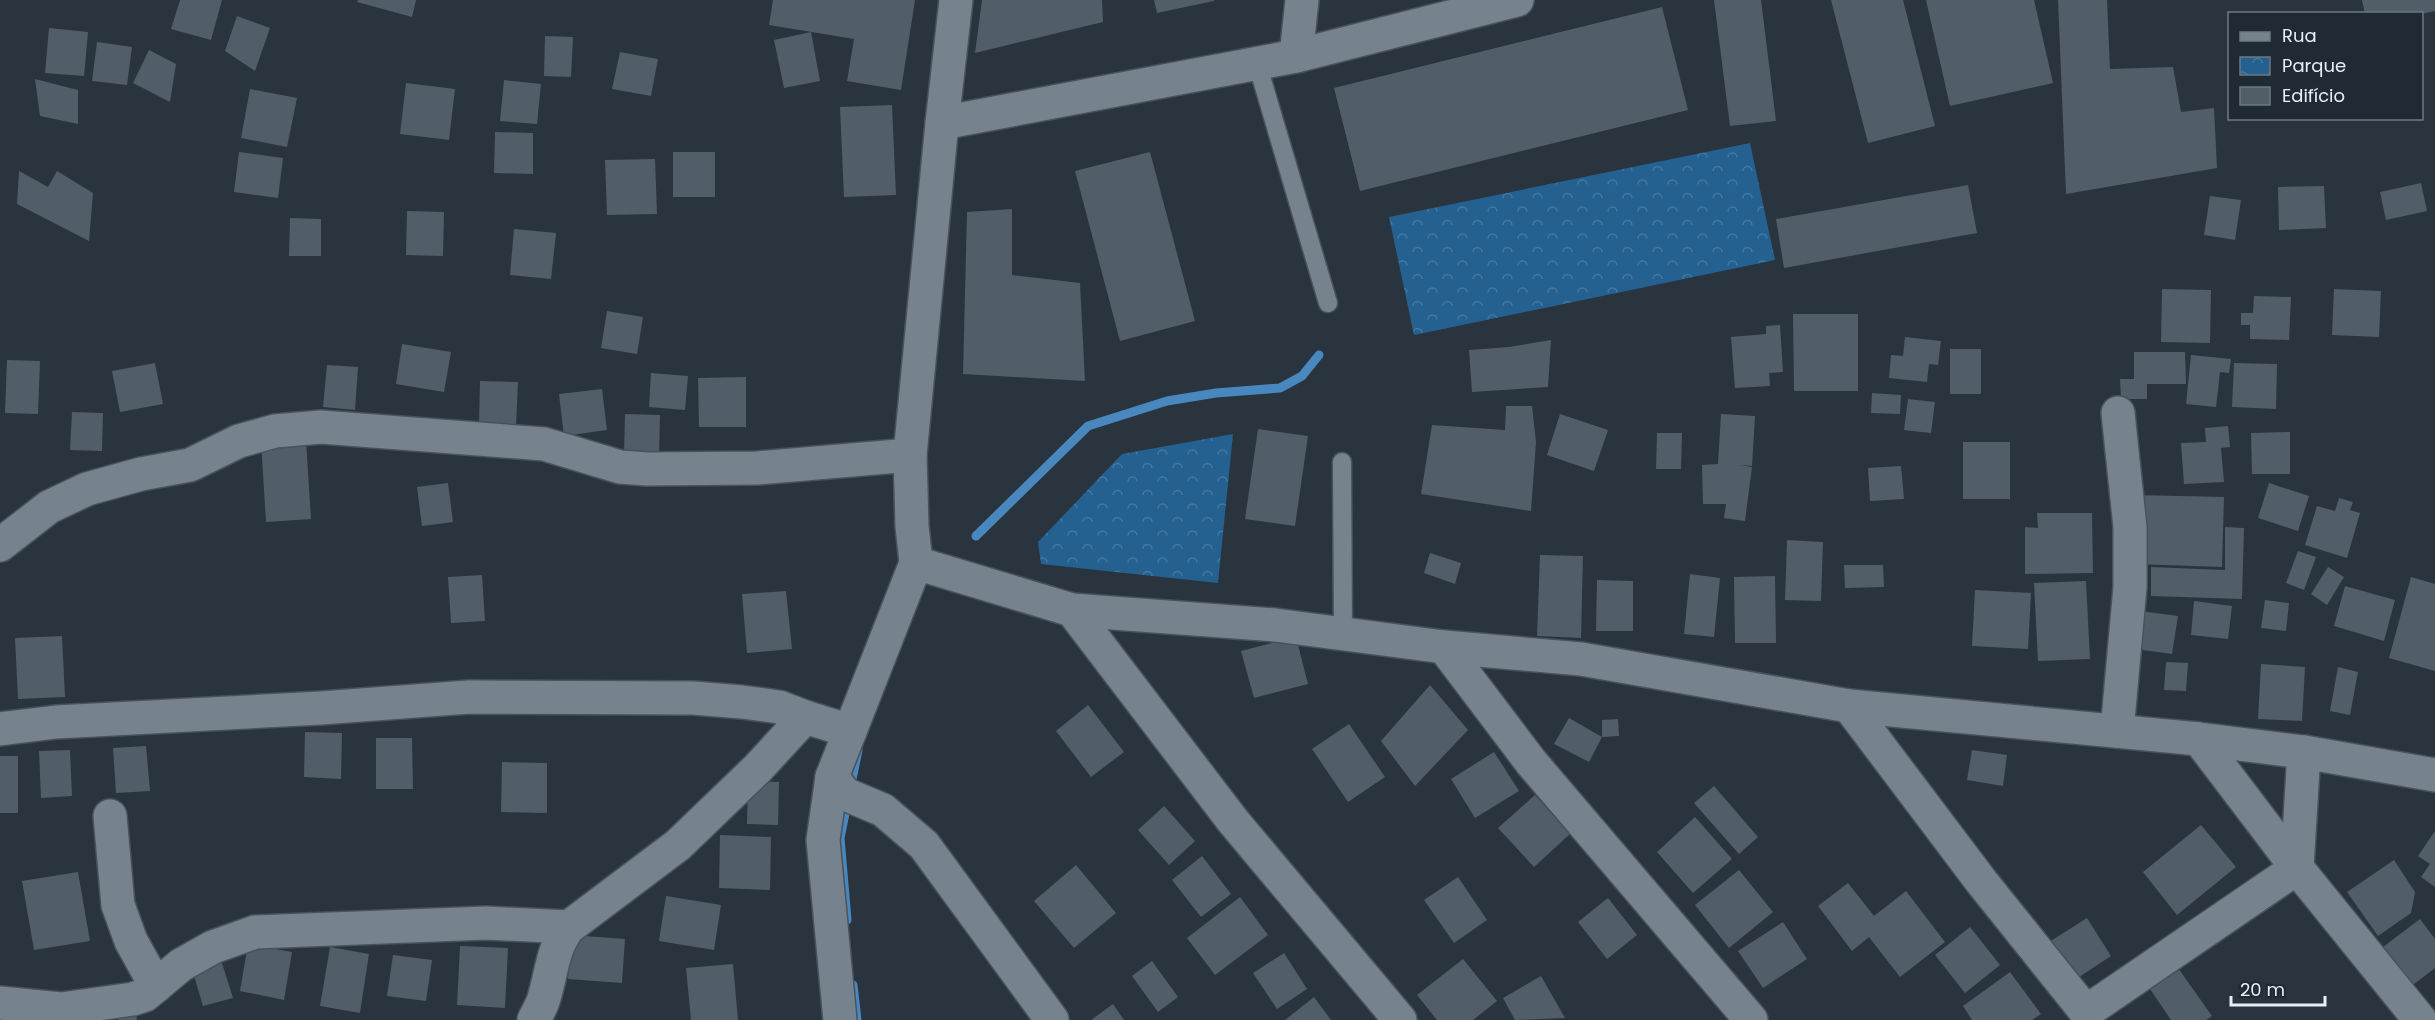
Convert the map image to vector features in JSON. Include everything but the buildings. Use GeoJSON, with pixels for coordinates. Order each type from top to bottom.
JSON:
{"type":"FeatureCollection","features":[{"type":"Feature","properties":{"kind":"street"},"geometry":{"type":"LineString","coordinates":[[840,1020],[823,840],[850,731],[916,563],[912,526],[910,455],[956,0]]}},
{"type":"Feature","properties":{"kind":"street"},"geometry":{"type":"LineString","coordinates":[[1296,56],[1302,0]]}},
{"type":"Feature","properties":{"kind":"street"},"geometry":{"type":"LineString","coordinates":[[942,123],[1296,56],[1517,0]]}},
{"type":"Feature","properties":{"kind":"street"},"geometry":{"type":"LineString","coordinates":[[2117,731],[2130,587],[2130,539],[2118,413]]}},
{"type":"Feature","properties":{"kind":"street"},"geometry":{"type":"LineString","coordinates":[[0,545],[48,507],[87,489],[141,474],[190,465],[239,441],[274,431],[321,427],[544,444],[620,466],[647,469],[757,468],[910,455]]}},
{"type":"Feature","properties":{"kind":"street"},"geometry":{"type":"LineString","coordinates":[[916,563],[1072,610],[1275,624],[1444,647],[1581,659],[1849,706],[2199,739],[2304,752],[2435,775]]}},
{"type":"Feature","properties":{"kind":"street"},"geometry":{"type":"LineString","coordinates":[[1072,610],[1233,820],[1400,1020]]}},
{"type":"Feature","properties":{"kind":"street"},"geometry":{"type":"LineString","coordinates":[[1444,647],[1531,762],[1751,1020]]}},
{"type":"Feature","properties":{"kind":"street"},"geometry":{"type":"LineString","coordinates":[[0,729],[56,723],[469,697],[693,698],[779,706],[850,731]]}},
{"type":"Feature","properties":{"kind":"street"},"geometry":{"type":"LineString","coordinates":[[1849,706],[2085,1017],[2297,868]]}},
{"type":"Feature","properties":{"kind":"street"},"geometry":{"type":"LineString","coordinates":[[534,1020],[544,1000],[553,954],[569,927],[678,844],[758,768],[805,717]]}},
{"type":"Feature","properties":{"kind":"street"},"geometry":{"type":"LineString","coordinates":[[2199,739],[2297,868],[2420,1020]]}},
{"type":"Feature","properties":{"kind":"street"},"geometry":{"type":"LineString","coordinates":[[2297,868],[2304,752]]}},
{"type":"Feature","properties":{"kind":"street"},"geometry":{"type":"LineString","coordinates":[[838,785],[883,810],[924,845],[1052,1020]]}},
{"type":"Feature","properties":{"kind":"street"},"geometry":{"type":"LineString","coordinates":[[110,816],[118,905],[131,941],[156,986]]}},
{"type":"Feature","properties":{"kind":"street"},"geometry":{"type":"LineString","coordinates":[[0,1003],[61,1009],[133,999],[145,995],[181,965],[213,948],[255,932],[486,923],[569,927]]}},
{"type":"Feature","properties":{"kind":"lane"},"geometry":{"type":"LineString","coordinates":[[1257,63],[1328,303]]}},
{"type":"Feature","properties":{"kind":"lane"},"geometry":{"type":"LineString","coordinates":[[1342,462],[1343,634]]}},
{"type":"Feature","properties":{"kind":"green space"},"geometry":{"type":"Polygon","coordinates":[[[1750,143],[1775,260],[1414,335],[1389,217],[1750,143]]]}},
{"type":"Feature","properties":{"kind":"green space"},"geometry":{"type":"Polygon","coordinates":[[[1233,434],[1218,583],[1041,564],[1038,542],[1122,454],[1233,434]]]}},
{"type":"Feature","properties":{"kind":"waterway"},"geometry":{"type":"LineString","coordinates":[[976,536],[1088,426],[1167,401],[1216,393],[1280,388],[1302,376],[1319,355]]}},
{"type":"Feature","properties":{"kind":"waterway"},"geometry":{"type":"LineString","coordinates":[[847,920],[840,838],[858,750]]}},
{"type":"Feature","properties":{"kind":"waterway"},"geometry":{"type":"LineString","coordinates":[[853,985],[857,1020]]}}]}
